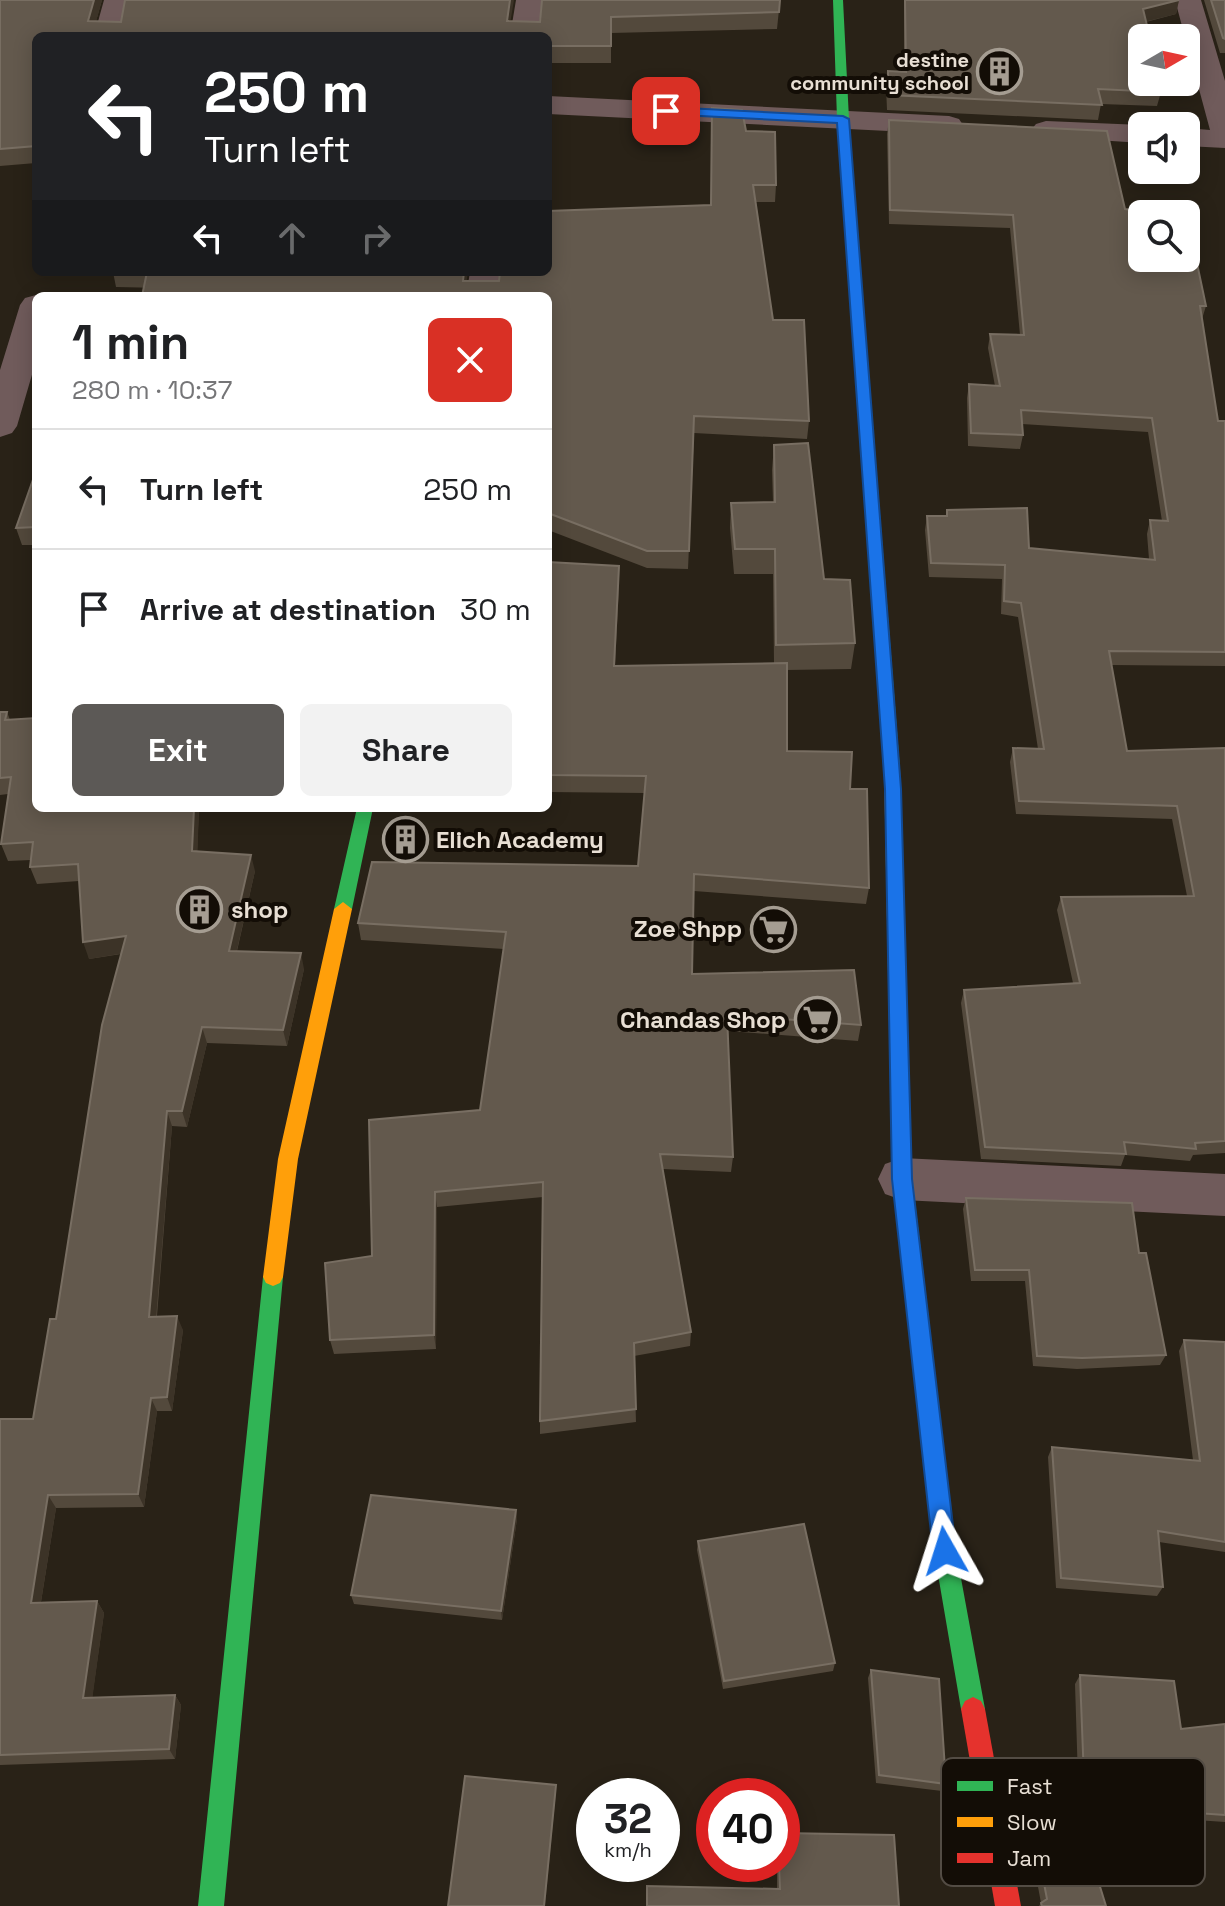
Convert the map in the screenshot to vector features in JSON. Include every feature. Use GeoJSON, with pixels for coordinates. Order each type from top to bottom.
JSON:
{"type":"FeatureCollection","features":[{"type":"Feature","properties":{"kind":"street"},"geometry":{"type":"LineString","coordinates":[[109,32],[117,0]]}},
{"type":"Feature","properties":{"kind":"street"},"geometry":{"type":"LineString","coordinates":[[525,32],[529,0]]}},
{"type":"Feature","properties":{"kind":"street"},"geometry":{"type":"LineString","coordinates":[[838,0],[843,119],[893,789],[902,1179],[945,1551],[982,1758]]}},
{"type":"Feature","properties":{"kind":"street"},"geometry":{"type":"LineString","coordinates":[[1188,0],[1225,130]]}},
{"type":"Feature","properties":{"kind":"street"},"geometry":{"type":"LineString","coordinates":[[552,105],[969,126]]}},
{"type":"Feature","properties":{"kind":"street"},"geometry":{"type":"LineString","coordinates":[[1016,128],[1128,133]]}},
{"type":"Feature","properties":{"kind":"street"},"geometry":{"type":"LineString","coordinates":[[1200,138],[1225,139]]}},
{"type":"Feature","properties":{"kind":"street"},"geometry":{"type":"LineString","coordinates":[[0,426],[32,318]]}},
{"type":"Feature","properties":{"kind":"street"},"geometry":{"type":"LineString","coordinates":[[211,1906],[263,1358],[288,1159],[364,812]]}},
{"type":"Feature","properties":{"kind":"street"},"geometry":{"type":"LineString","coordinates":[[902,1179],[1225,1195]]}},
{"type":"Feature","properties":{"kind":"street"},"geometry":{"type":"LineString","coordinates":[[1004,1886],[1008,1906]]}},
{"type":"Feature","properties":{"kind":"building"},"geometry":{"type":"Polygon","coordinates":[[[0,0],[94,0],[88,21],[121,22],[125,0],[510,0],[507,21],[540,22],[542,0],[780,0],[779,12],[611,17],[611,46],[552,46],[552,32],[32,32],[32,146],[0,149],[0,0]]]}},
{"type":"Feature","properties":{"kind":"building"},"geometry":{"type":"Polygon","coordinates":[[[905,0],[1179,0],[1143,9],[1147,24],[1128,24],[1128,90],[1098,89],[1102,105],[888,95],[888,71],[906,72],[905,0]]]}},
{"type":"Feature","properties":{"kind":"building"},"geometry":{"type":"Polygon","coordinates":[[[1211,0],[1225,0],[1225,39],[1223,38],[1211,0]]]}},
{"type":"Feature","properties":{"kind":"building"},"geometry":{"type":"Polygon","coordinates":[[[712,108],[742,110],[746,131],[775,132],[776,185],[753,185],[773,320],[804,320],[809,421],[694,416],[689,551],[647,551],[552,515],[552,292],[143,292],[146,276],[464,276],[463,281],[499,281],[500,276],[552,276],[552,211],[711,205],[712,108]]]}},
{"type":"Feature","properties":{"kind":"building"},"geometry":{"type":"Polygon","coordinates":[[[889,120],[1107,131],[1125,209],[1128,209],[1128,272],[1199,272],[1206,306],[1200,306],[1218,421],[1225,421],[1225,652],[1109,651],[1127,751],[1225,748],[1225,1141],[1195,1143],[1196,1149],[1124,1142],[1126,1154],[985,1147],[964,990],[1080,983],[1061,897],[1194,896],[1177,806],[1019,801],[1013,748],[1044,749],[1021,603],[1004,601],[1005,565],[931,563],[927,516],[947,516],[947,510],[1027,508],[1029,548],[1155,560],[1150,520],[1168,521],[1152,418],[1021,410],[1023,435],[971,433],[969,384],[1000,386],[990,334],[1024,335],[1013,215],[890,210],[889,120]]]}},
{"type":"Feature","properties":{"kind":"building"},"geometry":{"type":"Polygon","coordinates":[[[808,443],[824,579],[850,580],[855,643],[776,645],[775,549],[735,549],[731,503],[775,502],[774,445],[808,443]]]}},
{"type":"Feature","properties":{"kind":"building"},"geometry":{"type":"Polygon","coordinates":[[[32,482],[32,527],[16,528],[32,482]]]}},
{"type":"Feature","properties":{"kind":"building"},"geometry":{"type":"Polygon","coordinates":[[[552,562],[619,566],[614,666],[787,663],[787,751],[852,752],[850,789],[867,789],[869,888],[694,874],[692,974],[854,970],[861,1025],[727,1015],[733,1157],[660,1154],[691,1332],[634,1343],[636,1409],[540,1421],[543,1182],[435,1192],[434,1335],[330,1340],[325,1263],[372,1256],[369,1120],[480,1110],[506,932],[358,923],[372,862],[638,866],[646,776],[552,775],[552,562]]]}},
{"type":"Feature","properties":{"kind":"building"},"geometry":{"type":"Polygon","coordinates":[[[0,712],[7,712],[5,720],[32,718],[32,812],[194,812],[192,851],[251,855],[229,951],[301,953],[283,1030],[202,1027],[182,1111],[167,1111],[149,1317],[177,1316],[167,1397],[151,1398],[138,1494],[48,1495],[31,1603],[97,1601],[83,1698],[175,1695],[169,1749],[0,1755],[0,1419],[33,1419],[50,1319],[56,1319],[102,1025],[126,936],[83,942],[78,864],[30,867],[33,842],[1,844],[11,777],[0,778],[0,712]]]}},
{"type":"Feature","properties":{"kind":"building"},"geometry":{"type":"Polygon","coordinates":[[[966,1198],[1132,1203],[1139,1253],[1146,1253],[1166,1355],[1037,1356],[1029,1270],[975,1270],[966,1198]]]}},
{"type":"Feature","properties":{"kind":"building"},"geometry":{"type":"Polygon","coordinates":[[[1184,1340],[1225,1342],[1225,1542],[1158,1531],[1163,1587],[1061,1578],[1052,1447],[1200,1461],[1184,1340]]]}},
{"type":"Feature","properties":{"kind":"building"},"geometry":{"type":"Polygon","coordinates":[[[371,1495],[516,1510],[501,1611],[351,1595],[371,1495]]]}},
{"type":"Feature","properties":{"kind":"building"},"geometry":{"type":"Polygon","coordinates":[[[804,1524],[835,1663],[724,1681],[698,1541],[804,1524]]]}},
{"type":"Feature","properties":{"kind":"building"},"geometry":{"type":"Polygon","coordinates":[[[871,1670],[939,1679],[944,1758],[941,1758],[941,1783],[879,1775],[871,1670]]]}},
{"type":"Feature","properties":{"kind":"building"},"geometry":{"type":"Polygon","coordinates":[[[1080,1675],[1174,1681],[1181,1729],[1225,1724],[1225,1815],[1205,1814],[1205,1758],[1083,1758],[1080,1675]]]}},
{"type":"Feature","properties":{"kind":"building"},"geometry":{"type":"Polygon","coordinates":[[[465,1776],[556,1785],[544,1906],[448,1906],[465,1776]]]}},
{"type":"Feature","properties":{"kind":"building"},"geometry":{"type":"Polygon","coordinates":[[[800,1833],[894,1835],[899,1906],[647,1906],[647,1886],[780,1889],[780,1882],[800,1882],[800,1833]]]}},
{"type":"Feature","properties":{"kind":"building"},"geometry":{"type":"Polygon","coordinates":[[[1045,1886],[1100,1886],[1106,1906],[1042,1906],[1041,1903],[1047,1899],[1045,1886]]]}},
{"type":"Feature","properties":{"kind":"traffic: fast"},"geometry":{"type":"LineString","coordinates":[[838,0],[843,119],[892,769]]}},
{"type":"Feature","properties":{"kind":"traffic: fast"},"geometry":{"type":"LineString","coordinates":[[343,909],[364,812]]}},
{"type":"Feature","properties":{"kind":"traffic: fast"},"geometry":{"type":"LineString","coordinates":[[902,1175],[945,1551],[973,1709]]}},
{"type":"Feature","properties":{"kind":"traffic: fast"},"geometry":{"type":"LineString","coordinates":[[211,1906],[273,1277]]}},
{"type":"Feature","properties":{"kind":"traffic: slow"},"geometry":{"type":"LineString","coordinates":[[892,769],[902,1175]]}},
{"type":"Feature","properties":{"kind":"traffic: slow"},"geometry":{"type":"LineString","coordinates":[[273,1277],[288,1159],[343,909]]}},
{"type":"Feature","properties":{"kind":"traffic: jam"},"geometry":{"type":"LineString","coordinates":[[973,1709],[982,1758]]}},
{"type":"Feature","properties":{"kind":"traffic: jam"},"geometry":{"type":"LineString","coordinates":[[1004,1886],[1008,1906]]}},
{"type":"Feature","properties":{"kind":"place","name":"destine community school"},"geometry":{"type":"Point","coordinates":[1000,72]}},
{"type":"Feature","properties":{"kind":"place","name":"Elich Academy"},"geometry":{"type":"Point","coordinates":[405,840]}},
{"type":"Feature","properties":{"kind":"place","name":"shop"},"geometry":{"type":"Point","coordinates":[200,910]}},
{"type":"Feature","properties":{"kind":"place","name":"Zoe Shpp"},"geometry":{"type":"Point","coordinates":[773,929]}},
{"type":"Feature","properties":{"kind":"place","name":"Chandas Shop"},"geometry":{"type":"Point","coordinates":[817,1020]}},
{"type":"Feature","properties":{"kind":"route"},"geometry":{"type":"LineString","coordinates":[[666,111],[843,119],[893,789],[902,1179],[945,1551]]}}]}
